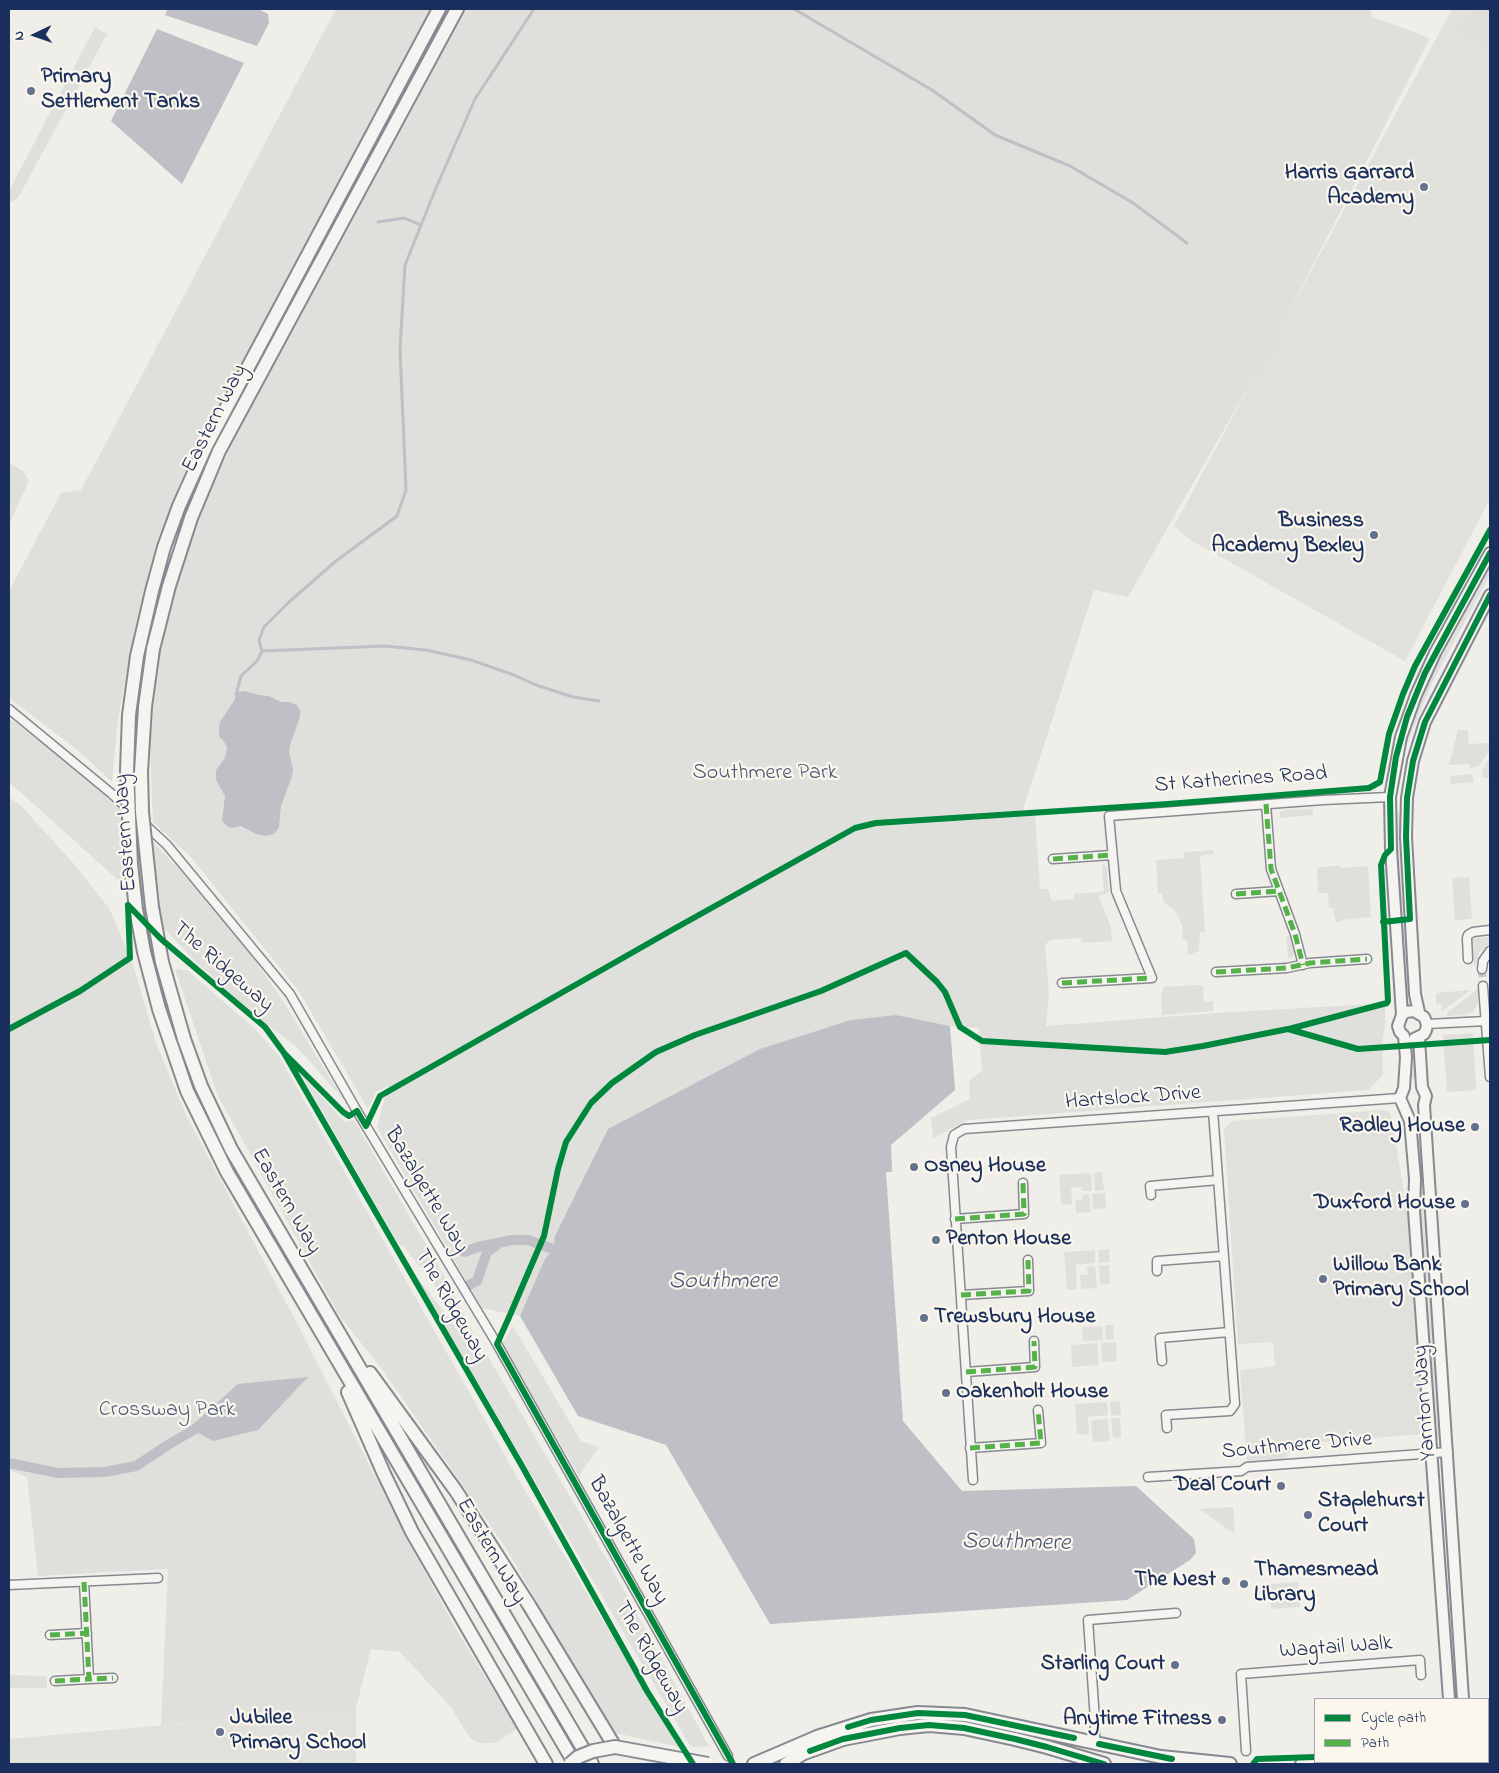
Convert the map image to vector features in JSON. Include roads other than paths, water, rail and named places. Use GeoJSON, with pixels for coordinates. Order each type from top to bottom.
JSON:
{"type":"FeatureCollection","features":[{"type":"Feature","properties":{"kind":"main road","name":"Eastern Way"},"geometry":{"type":"LineString","coordinates":[[440,9],[206,446],[179,506],[164,547],[137,656],[129,715],[127,770],[131,864],[136,909],[144,952],[159,1009],[187,1091],[206,1132],[227,1172],[575,1764]]}},
{"type":"Feature","properties":{"kind":"main road","name":"Eastern Way"},"geometry":{"type":"LineString","coordinates":[[457,9],[219,451],[191,518],[169,586],[153,649],[145,707],[141,772],[143,820],[152,907],[162,962],[184,1040],[201,1086],[231,1149],[592,1764]]}},
{"type":"Feature","properties":{"kind":"main road"},"geometry":{"type":"LineString","coordinates":[[337,1330],[389,1398],[456,1492],[529,1604],[615,1747]]}},
{"type":"Feature","properties":{"kind":"main road"},"geometry":{"type":"LineString","coordinates":[[325,1339],[384,1474],[412,1532],[546,1764]]}},
{"type":"Feature","properties":{"kind":"main road"},"geometry":{"type":"LineString","coordinates":[[754,1764],[817,1737],[872,1720],[918,1713],[965,1715],[1172,1759],[1230,1764]]}},
{"type":"Feature","properties":{"kind":"main road"},"geometry":{"type":"LineString","coordinates":[[786,1764],[804,1753],[843,1739],[919,1726],[964,1728],[1047,1746],[1104,1764]]}},
{"type":"Feature","properties":{"kind":"main road"},"geometry":{"type":"LineString","coordinates":[[570,1764],[578,1757],[593,1751],[615,1747],[708,1764]]}},
{"type":"Feature","properties":{"kind":"main road"},"geometry":{"type":"LineString","coordinates":[[1302,1764],[1326,1763]]}},
{"type":"Feature","properties":{"kind":"street"},"geometry":{"type":"LineString","coordinates":[[1402,1015],[1391,849],[1390,797],[1401,737],[1416,695],[1435,653],[1490,553]]}},
{"type":"Feature","properties":{"kind":"street"},"geometry":{"type":"LineString","coordinates":[[1404,1036],[1412,1039],[1419,1038],[1424,1034],[1427,1024],[1419,1012],[1415,994],[1406,837],[1407,798],[1414,761],[1425,722],[1490,595]]}},
{"type":"Feature","properties":{"kind":"street","name":"Bazalgette Way"},"geometry":{"type":"LineString","coordinates":[[9,709],[112,794],[168,845],[290,994],[357,1111],[497,1344],[728,1756]]}},
{"type":"Feature","properties":{"kind":"street"},"geometry":{"type":"LineString","coordinates":[[1390,797],[1407,798]]}},
{"type":"Feature","properties":{"kind":"street","name":"St Katherines Road"},"geometry":{"type":"LineString","coordinates":[[1062,983],[1152,978],[1116,891],[1109,816],[1390,797]]}},
{"type":"Feature","properties":{"kind":"street"},"geometry":{"type":"LineString","coordinates":[[1266,804],[1271,869],[1296,934],[1303,965]]}},
{"type":"Feature","properties":{"kind":"street"},"geometry":{"type":"LineString","coordinates":[[1052,859],[1112,855]]}},
{"type":"Feature","properties":{"kind":"street"},"geometry":{"type":"LineString","coordinates":[[1236,894],[1279,890]]}},
{"type":"Feature","properties":{"kind":"street"},"geometry":{"type":"LineString","coordinates":[[1468,959],[1468,935],[1473,932],[1490,930]]}},
{"type":"Feature","properties":{"kind":"street"},"geometry":{"type":"LineString","coordinates":[[1482,969],[1483,961],[1490,951]]}},
{"type":"Feature","properties":{"kind":"street"},"geometry":{"type":"LineString","coordinates":[[1216,972],[1287,968],[1367,959]]}},
{"type":"Feature","properties":{"kind":"street"},"geometry":{"type":"LineString","coordinates":[[1483,986],[1490,1077]]}},
{"type":"Feature","properties":{"kind":"street"},"geometry":{"type":"LineString","coordinates":[[1400,1098],[1404,1088],[1406,1057],[1404,1036],[1398,1026],[1399,1020],[1402,1015],[1410,1011],[1419,1012]]}},
{"type":"Feature","properties":{"kind":"street"},"geometry":{"type":"LineString","coordinates":[[1427,1024],[1486,1021]]}},
{"type":"Feature","properties":{"kind":"street","name":"Yarnton Way"},"geometry":{"type":"LineString","coordinates":[[1419,1038],[1422,1087],[1426,1096],[1424,1105],[1463,1698]]}},
{"type":"Feature","properties":{"kind":"street"},"geometry":{"type":"LineString","coordinates":[[1404,1088],[1414,1084],[1422,1087]]}},
{"type":"Feature","properties":{"kind":"street","name":"Yarnton Way"},"geometry":{"type":"LineString","coordinates":[[1400,1098],[1410,1121],[1415,1179],[1414,1211],[1449,1698]]}},
{"type":"Feature","properties":{"kind":"street","name":"Hartslock Drive"},"geometry":{"type":"LineString","coordinates":[[973,1480],[951,1147],[954,1135],[964,1128],[1400,1098]]}},
{"type":"Feature","properties":{"kind":"street"},"geometry":{"type":"LineString","coordinates":[[1405,1108],[1417,1111],[1424,1105]]}},
{"type":"Feature","properties":{"kind":"street"},"geometry":{"type":"LineString","coordinates":[[1167,1428],[1166,1415],[1230,1410],[1235,1404],[1213,1111]]}},
{"type":"Feature","properties":{"kind":"street"},"geometry":{"type":"LineString","coordinates":[[1151,1195],[1150,1186],[1218,1180]]}},
{"type":"Feature","properties":{"kind":"street"},"geometry":{"type":"LineString","coordinates":[[956,1219],[1024,1214],[1023,1183]]}},
{"type":"Feature","properties":{"kind":"street"},"geometry":{"type":"LineString","coordinates":[[1157,1271],[1157,1262],[1224,1256]]}},
{"type":"Feature","properties":{"kind":"street"},"geometry":{"type":"LineString","coordinates":[[961,1295],[1029,1291],[1028,1260]]}},
{"type":"Feature","properties":{"kind":"street"},"geometry":{"type":"LineString","coordinates":[[1162,1361],[1160,1338],[1229,1332]]}},
{"type":"Feature","properties":{"kind":"street"},"geometry":{"type":"LineString","coordinates":[[966,1372],[1035,1367],[1034,1342]]}},
{"type":"Feature","properties":{"kind":"street"},"geometry":{"type":"LineString","coordinates":[[970,1448],[1041,1443],[1038,1410]]}},
{"type":"Feature","properties":{"kind":"street","name":"Southmere Drive"},"geometry":{"type":"LineString","coordinates":[[1148,1477],[1240,1471],[1247,1467],[1448,1452]]}},
{"type":"Feature","properties":{"kind":"street"},"geometry":{"type":"LineString","coordinates":[[9,1585],[158,1578]]}},
{"type":"Feature","properties":{"kind":"street"},"geometry":{"type":"LineString","coordinates":[[84,1582],[89,1679]]}},
{"type":"Feature","properties":{"kind":"street"},"geometry":{"type":"LineString","coordinates":[[1095,1743],[1088,1620],[1176,1614]]}},
{"type":"Feature","properties":{"kind":"street"},"geometry":{"type":"LineString","coordinates":[[50,1635],[87,1633]]}},
{"type":"Feature","properties":{"kind":"street","name":"Wagtail Walk"},"geometry":{"type":"LineString","coordinates":[[1246,1751],[1241,1674],[1420,1660],[1421,1675]]}},
{"type":"Feature","properties":{"kind":"street"},"geometry":{"type":"LineString","coordinates":[[55,1681],[113,1678]]}},
{"type":"Feature","properties":{"kind":"street"},"geometry":{"type":"LineString","coordinates":[[1066,1752],[1073,1764]]}},
{"type":"Feature","properties":{"kind":"water"},"geometry":{"type":"Polygon","coordinates":[[[168,9],[258,9],[268,14],[269,23],[257,46],[165,15],[168,9]]]}},
{"type":"Feature","properties":{"kind":"water"},"geometry":{"type":"Polygon","coordinates":[[[157,29],[244,63],[182,184],[111,121],[157,29]]]}},
{"type":"Feature","properties":{"kind":"water"},"geometry":{"type":"Polygon","coordinates":[[[244,691],[269,696],[281,702],[289,702],[297,705],[300,710],[300,717],[289,752],[293,769],[292,776],[281,806],[279,827],[274,834],[266,836],[256,834],[241,826],[231,828],[222,821],[225,796],[216,780],[216,770],[225,758],[227,748],[219,736],[220,722],[235,699],[236,692],[244,691]]]}},
{"type":"Feature","properties":{"kind":"water","name":"Southmere"},"geometry":{"type":"Polygon","coordinates":[[[896,1015],[950,1026],[955,1090],[891,1145],[892,1172],[886,1172],[903,1421],[962,1491],[1136,1486],[1194,1539],[1196,1553],[1190,1560],[1127,1600],[770,1624],[666,1445],[578,1416],[520,1316],[545,1259],[553,1249],[555,1236],[608,1129],[760,1049],[851,1020],[896,1015]]]}},
{"type":"Feature","properties":{"kind":"water"},"geometry":{"type":"Polygon","coordinates":[[[308,1377],[258,1430],[213,1441],[189,1428],[238,1384],[308,1377]]]}},
{"type":"Feature","properties":{"kind":"waterway"},"geometry":{"type":"LineString","coordinates":[[236,694],[241,676],[257,661],[262,651],[259,640],[264,627],[289,602],[336,561],[397,516],[406,490],[400,348],[405,265],[475,99],[534,9]]}},
{"type":"Feature","properties":{"kind":"waterway"},"geometry":{"type":"LineString","coordinates":[[794,9],[932,90],[995,135],[1070,166],[1133,203],[1187,243]]}},
{"type":"Feature","properties":{"kind":"waterway"},"geometry":{"type":"LineString","coordinates":[[378,222],[404,218],[421,225]]}},
{"type":"Feature","properties":{"kind":"waterway"},"geometry":{"type":"LineString","coordinates":[[262,651],[385,646],[426,650],[471,660],[573,697],[599,701]]}},
{"type":"Feature","properties":{"kind":"waterway"},"geometry":{"type":"LineString","coordinates":[[464,1252],[512,1240],[528,1240],[553,1249]]}},
{"type":"Feature","properties":{"kind":"waterway"},"geometry":{"type":"LineString","coordinates":[[469,1285],[477,1281],[487,1252],[497,1245]]}},
{"type":"Feature","properties":{"kind":"waterway"},"geometry":{"type":"LineString","coordinates":[[9,1463],[58,1473],[105,1472],[136,1466],[204,1424]]}},
{"type":"Feature","properties":{"kind":"tunnel"},"geometry":{"type":"LineString","coordinates":[[1482,969],[1483,986]]}},
{"type":"Feature","properties":{"kind":"tunnel"},"geometry":{"type":"LineString","coordinates":[[728,1756],[733,1764]]}},
{"type":"Feature","properties":{"kind":"place","name":"Primary Settlement Tanks"},"geometry":{"type":"Point","coordinates":[31,91]}},
{"type":"Feature","properties":{"kind":"place","name":"Harris Garrard Academy"},"geometry":{"type":"Point","coordinates":[1424,187]}},
{"type":"Feature","properties":{"kind":"place","name":"Business Academy Bexley"},"geometry":{"type":"Point","coordinates":[1374,535]}},
{"type":"Feature","properties":{"kind":"place","name":"Radley House"},"geometry":{"type":"Point","coordinates":[1475,1127]}},
{"type":"Feature","properties":{"kind":"place","name":"Osney House"},"geometry":{"type":"Point","coordinates":[914,1167]}},
{"type":"Feature","properties":{"kind":"place","name":"Duxford House"},"geometry":{"type":"Point","coordinates":[1465,1204]}},
{"type":"Feature","properties":{"kind":"place","name":"Penton House"},"geometry":{"type":"Point","coordinates":[936,1240]}},
{"type":"Feature","properties":{"kind":"place","name":"Willow Bank Primary School"},"geometry":{"type":"Point","coordinates":[1323,1279]}},
{"type":"Feature","properties":{"kind":"place","name":"Trewsbury House"},"geometry":{"type":"Point","coordinates":[924,1318]}},
{"type":"Feature","properties":{"kind":"place","name":"Oakenholt House"},"geometry":{"type":"Point","coordinates":[946,1393]}},
{"type":"Feature","properties":{"kind":"place","name":"Deal Court"},"geometry":{"type":"Point","coordinates":[1281,1486]}},
{"type":"Feature","properties":{"kind":"place","name":"Staplehurst Court"},"geometry":{"type":"Point","coordinates":[1308,1515]}},
{"type":"Feature","properties":{"kind":"place","name":"The Nest"},"geometry":{"type":"Point","coordinates":[1226,1581]}},
{"type":"Feature","properties":{"kind":"place","name":"Thamesmead Library"},"geometry":{"type":"Point","coordinates":[1244,1584]}},
{"type":"Feature","properties":{"kind":"place","name":"Starling Court"},"geometry":{"type":"Point","coordinates":[1175,1665]}},
{"type":"Feature","properties":{"kind":"place","name":"Anytime Fitness"},"geometry":{"type":"Point","coordinates":[1222,1720]}},
{"type":"Feature","properties":{"kind":"place","name":"Jubilee Primary School"},"geometry":{"type":"Point","coordinates":[220,1732]}},
{"type":"Feature","properties":{"kind":"park label","name":"Southmere Park"},"geometry":{"type":"Point","coordinates":[765,774]}},
{"type":"Feature","properties":{"kind":"park label","name":"Crossway Park"},"geometry":{"type":"Point","coordinates":[167,1411]}}]}
